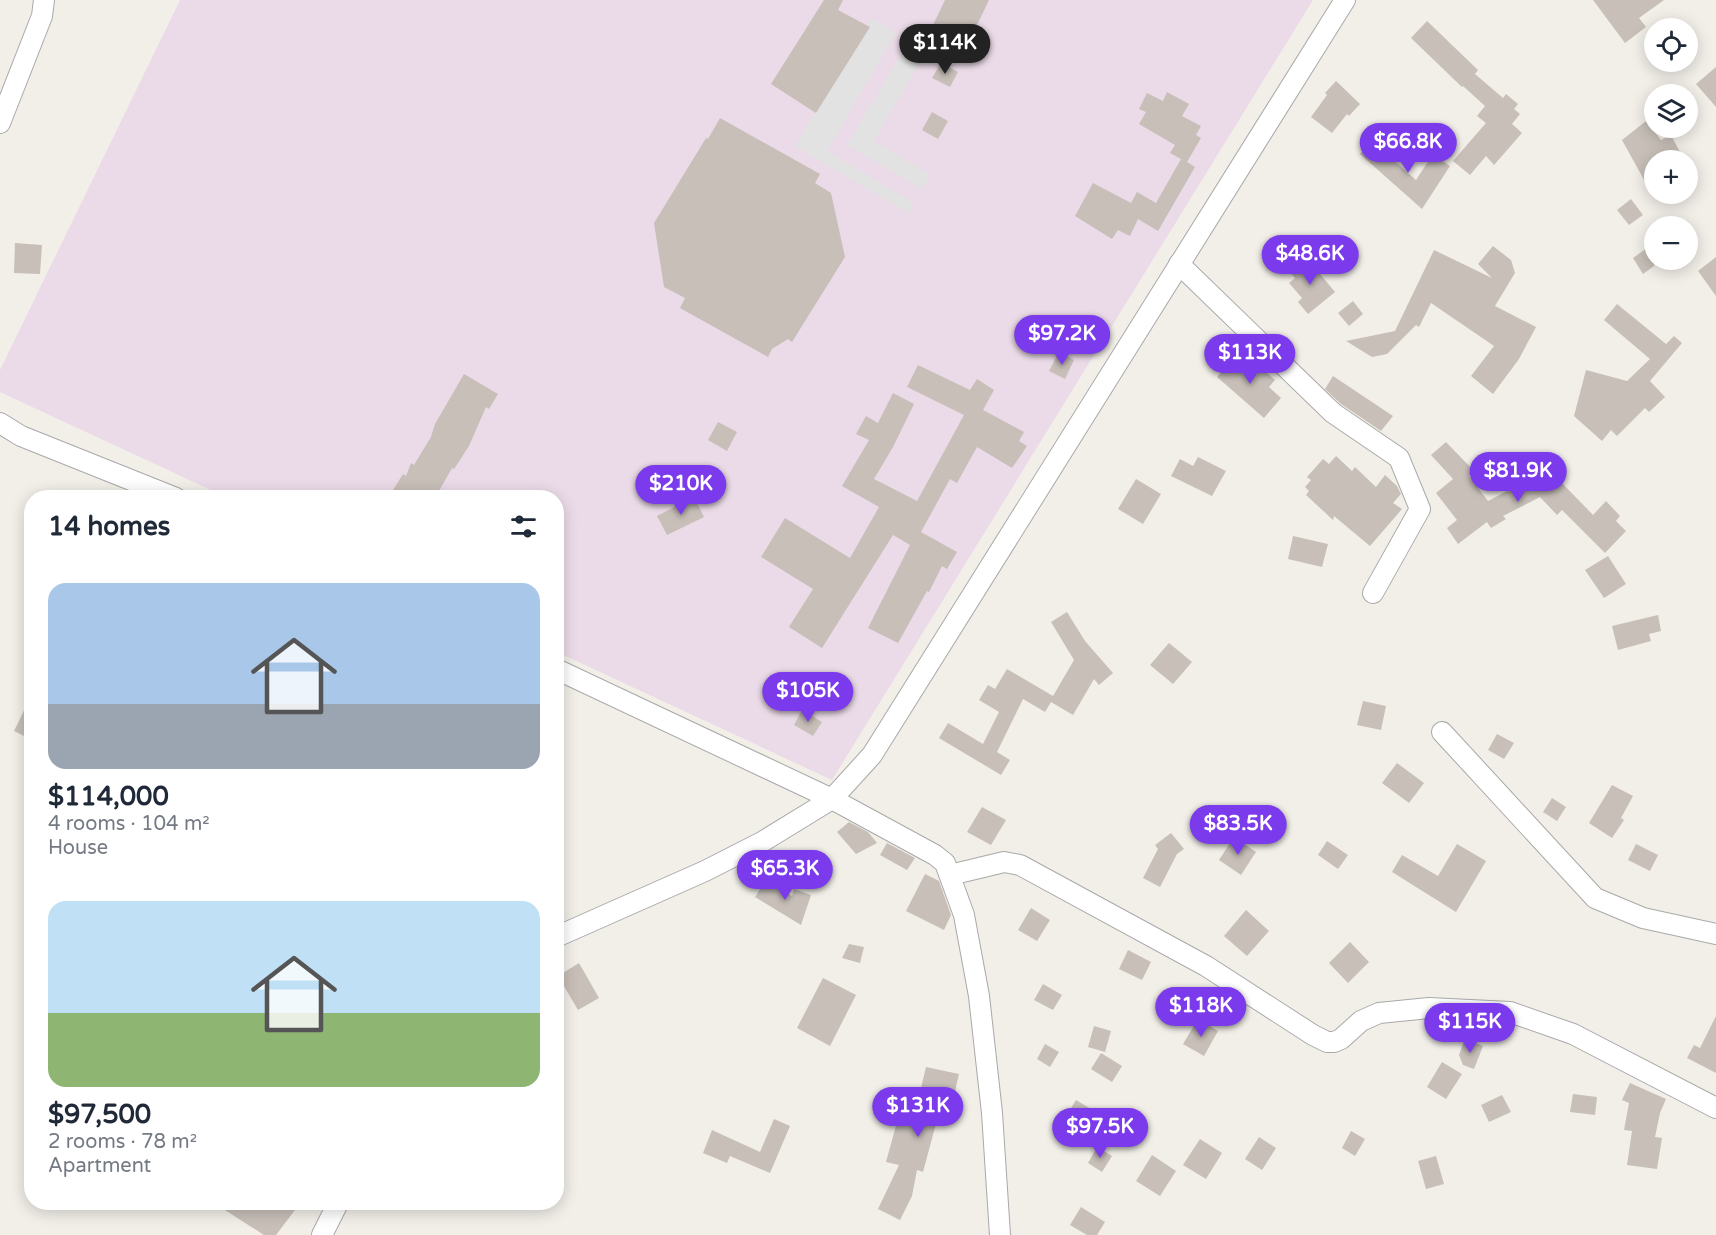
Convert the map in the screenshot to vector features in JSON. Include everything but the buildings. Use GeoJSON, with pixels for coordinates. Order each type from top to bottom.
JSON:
{"type":"FeatureCollection","features":[{"type":"Feature","properties":{"kind":"street"},"geometry":{"type":"LineString","coordinates":[[0,123],[42,16],[44,0]]}},
{"type":"Feature","properties":{"kind":"street"},"geometry":{"type":"LineString","coordinates":[[564,933],[705,871],[762,842],[832,799],[872,755],[1345,0]]}},
{"type":"Feature","properties":{"kind":"street"},"geometry":{"type":"LineString","coordinates":[[1179,264],[1333,413],[1399,458],[1420,509],[1373,593]]}},
{"type":"Feature","properties":{"kind":"street"},"geometry":{"type":"LineString","coordinates":[[0,423],[21,436],[156,490]]}},
{"type":"Feature","properties":{"kind":"street"},"geometry":{"type":"LineString","coordinates":[[564,673],[832,799],[935,855],[945,863],[964,915],[979,996],[992,1113],[1000,1235]]}},
{"type":"Feature","properties":{"kind":"street"},"geometry":{"type":"LineString","coordinates":[[1442,732],[1595,898],[1643,918],[1716,934]]}},
{"type":"Feature","properties":{"kind":"street"},"geometry":{"type":"LineString","coordinates":[[950,875],[1004,862],[1020,865],[1206,966],[1327,1042],[1341,1039],[1361,1021],[1380,1013],[1429,1008],[1509,1011],[1573,1034],[1716,1108]]}},
{"type":"Feature","properties":{"kind":"street"},"geometry":{"type":"LineString","coordinates":[[322,1235],[334,1210]]}},
{"type":"Feature","properties":{"kind":"shaded area"},"geometry":{"type":"Polygon","coordinates":[[[180,0],[1313,0],[832,780],[564,655],[564,490],[211,490],[0,392],[0,370],[180,0]]]}},
{"type":"Feature","properties":{"kind":"shaded area"},"geometry":{"type":"Polygon","coordinates":[[[871,18],[896,33],[827,151],[914,203],[908,213],[795,146],[871,18]]]}},
{"type":"Feature","properties":{"kind":"shaded area"},"geometry":{"type":"Polygon","coordinates":[[[906,46],[923,57],[874,141],[931,175],[922,189],[847,145],[906,46]]]}}]}
